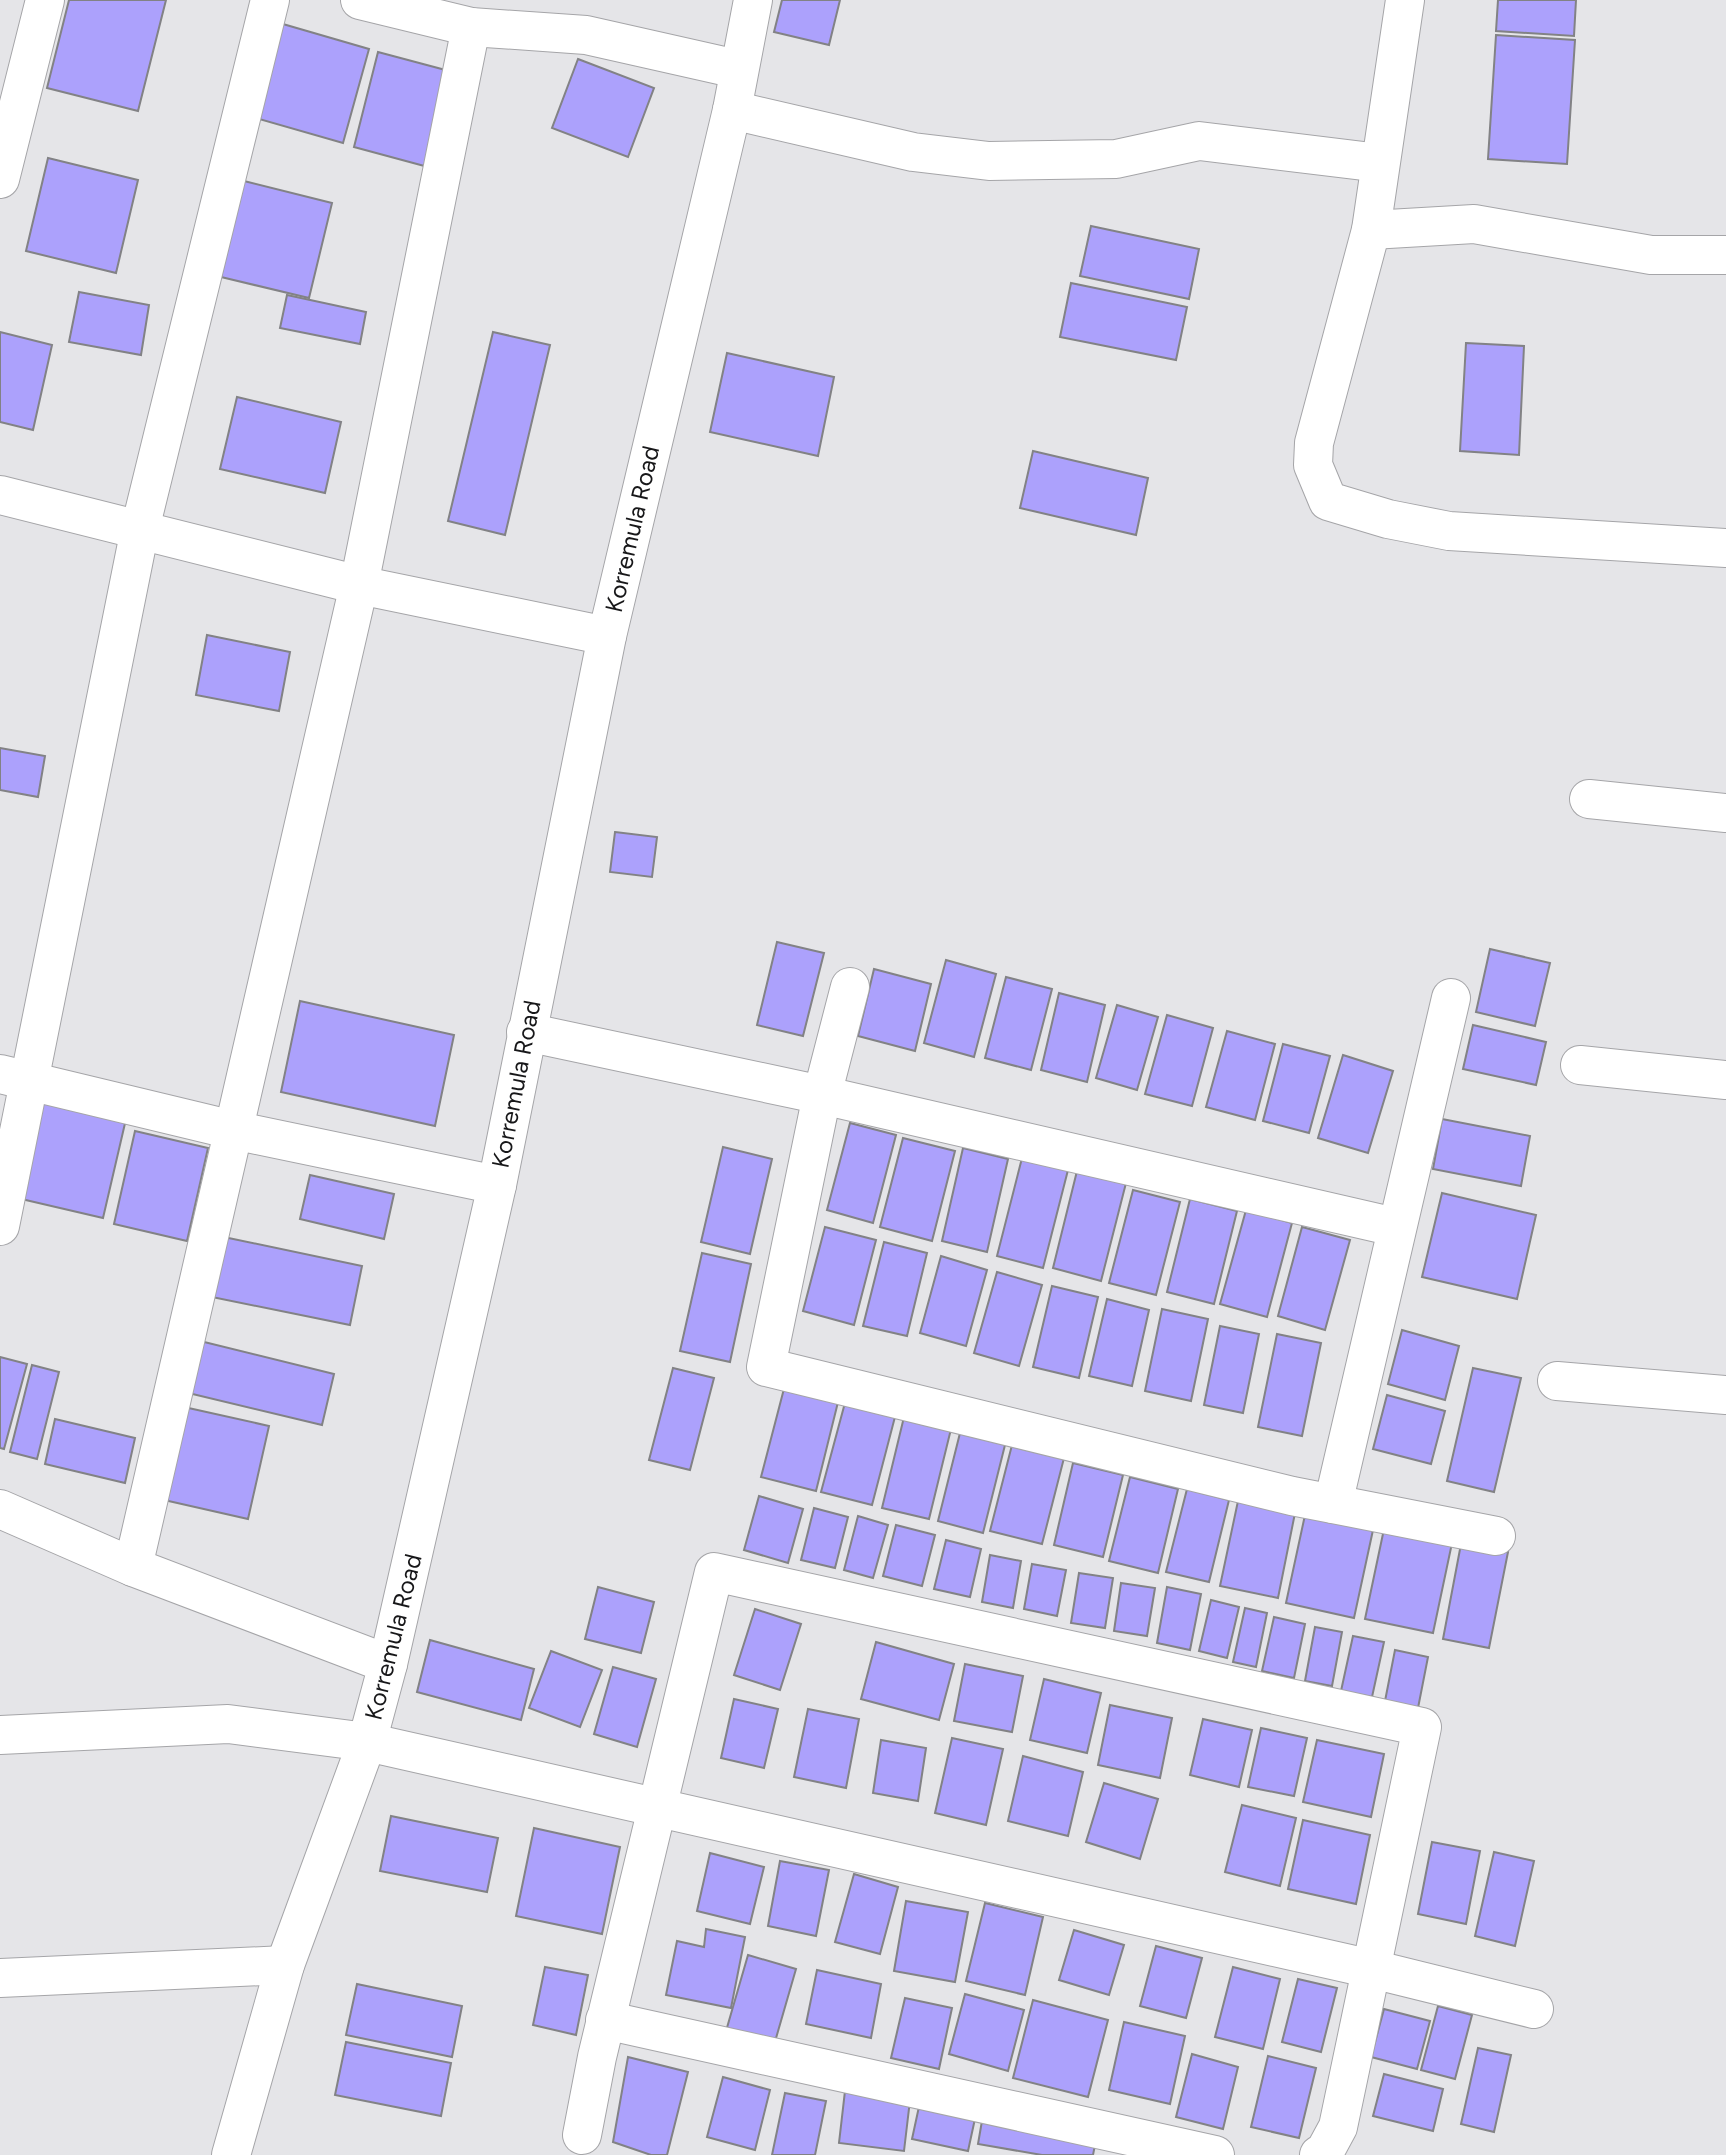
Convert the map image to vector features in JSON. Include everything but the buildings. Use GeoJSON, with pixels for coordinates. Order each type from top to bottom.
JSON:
{"type":"FeatureCollection","features":[{"type":"Feature","properties":{"kind":"street"},"geometry":{"type":"LineString","coordinates":[[0,179],[44,0]]}},
{"type":"Feature","properties":{"kind":"street"},"geometry":{"type":"LineString","coordinates":[[0,1227],[14,1079],[140,529],[270,0]]}},
{"type":"Feature","properties":{"kind":"street"},"geometry":{"type":"LineString","coordinates":[[360,0],[471,27],[586,35],[737,69]]}},
{"type":"Feature","properties":{"kind":"street","name":"Korremula Road"},"geometry":{"type":"LineString","coordinates":[[231,2155],[285,1965],[367,1742],[388,1664],[497,1185],[607,636],[732,110],[737,69],[752,0]]}},
{"type":"Feature","properties":{"kind":"street"},"geometry":{"type":"LineString","coordinates":[[1405,0],[1371,230],[1314,443],[1313,465],[1328,501],[1388,519],[1449,531],[1726,548]]}},
{"type":"Feature","properties":{"kind":"street"},"geometry":{"type":"LineString","coordinates":[[133,1567],[359,585],[471,27]]}},
{"type":"Feature","properties":{"kind":"street"},"geometry":{"type":"LineString","coordinates":[[732,110],[914,152],[989,161],[1116,159],[1199,141],[1380,163]]}},
{"type":"Feature","properties":{"kind":"street"},"geometry":{"type":"LineString","coordinates":[[1371,230],[1474,224],[1651,255],[1726,255]]}},
{"type":"Feature","properties":{"kind":"street"},"geometry":{"type":"LineString","coordinates":[[0,495],[359,585],[607,636]]}},
{"type":"Feature","properties":{"kind":"street"},"geometry":{"type":"LineString","coordinates":[[1589,799],[1726,813]]}},
{"type":"Feature","properties":{"kind":"street"},"geometry":{"type":"LineString","coordinates":[[850,987],[822,1095],[765,1367],[1333,1504],[1496,1536]]}},
{"type":"Feature","properties":{"kind":"street"},"geometry":{"type":"LineString","coordinates":[[1333,1504],[1395,1227],[1451,998]]}},
{"type":"Feature","properties":{"kind":"street"},"geometry":{"type":"LineString","coordinates":[[526,1032],[822,1095],[1395,1227]]}},
{"type":"Feature","properties":{"kind":"street"},"geometry":{"type":"LineString","coordinates":[[1580,1065],[1726,1080]]}},
{"type":"Feature","properties":{"kind":"street"},"geometry":{"type":"LineString","coordinates":[[14,1079],[233,1130],[497,1185]]}},
{"type":"Feature","properties":{"kind":"street"},"geometry":{"type":"LineString","coordinates":[[1557,1381],[1726,1395]]}},
{"type":"Feature","properties":{"kind":"street"},"geometry":{"type":"LineString","coordinates":[[0,1509],[133,1567],[388,1664]]}},
{"type":"Feature","properties":{"kind":"street"},"geometry":{"type":"LineString","coordinates":[[582,2135],[605,2020],[714,1572],[1422,1727],[1338,2127],[1325,2151],[1319,2155]]}},
{"type":"Feature","properties":{"kind":"street"},"geometry":{"type":"LineString","coordinates":[[0,1735],[228,1724],[367,1742],[1372,1969],[1534,2009]]}},
{"type":"Feature","properties":{"kind":"street"},"geometry":{"type":"LineString","coordinates":[[0,1978],[285,1965]]}},
{"type":"Feature","properties":{"kind":"street"},"geometry":{"type":"LineString","coordinates":[[605,2020],[1215,2155]]}}]}
